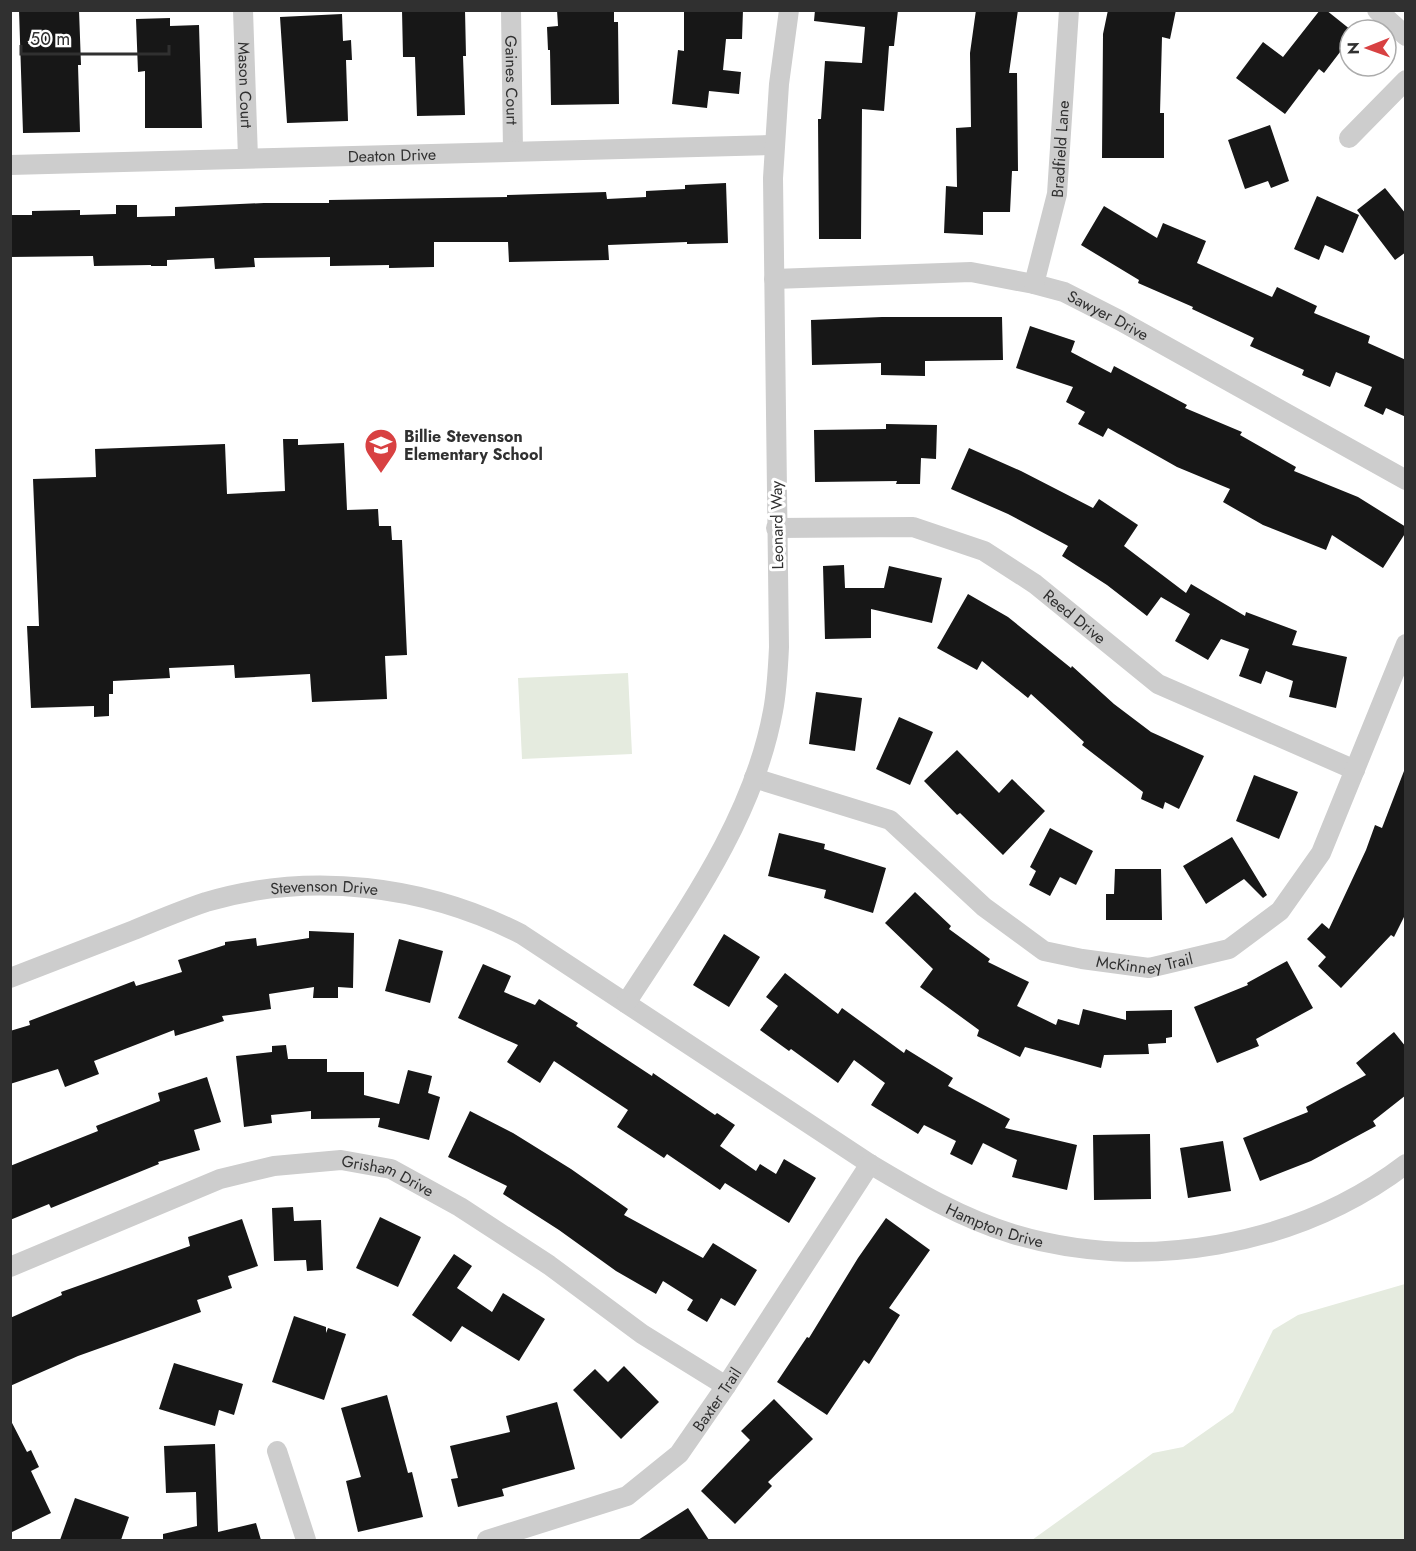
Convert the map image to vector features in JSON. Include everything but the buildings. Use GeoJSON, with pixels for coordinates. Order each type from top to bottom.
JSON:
{"type":"FeatureCollection","features":[{"type":"Feature","properties":{"kind":"street","name":"Mason Court"},"geometry":{"type":"LineString","coordinates":[[243,10],[248,159]]}},
{"type":"Feature","properties":{"kind":"street","name":"Gaines Court"},"geometry":{"type":"LineString","coordinates":[[511,10],[513,150]]}},
{"type":"Feature","properties":{"kind":"street","name":"Leonard Way"},"geometry":{"type":"LineString","coordinates":[[626,1003],[720,855],[754,778],[773,710],[779,647],[776,528],[774,145],[789,10]]}},
{"type":"Feature","properties":{"kind":"street","name":"Bradfield Lane"},"geometry":{"type":"LineString","coordinates":[[1034,284],[1057,194],[1069,10]]}},
{"type":"Feature","properties":{"kind":"street"},"geometry":{"type":"LineString","coordinates":[[1377,10],[1406,36]]}},
{"type":"Feature","properties":{"kind":"street"},"geometry":{"type":"LineString","coordinates":[[1349,138],[1406,80]]}},
{"type":"Feature","properties":{"kind":"street","name":"Deaton Drive"},"geometry":{"type":"LineString","coordinates":[[10,165],[513,150],[774,145]]}},
{"type":"Feature","properties":{"kind":"street","name":"Sawyer Drive"},"geometry":{"type":"LineString","coordinates":[[774,279],[971,272],[1064,292],[1119,320],[1406,480]]}},
{"type":"Feature","properties":{"kind":"street","name":"Reed Drive"},"geometry":{"type":"LineString","coordinates":[[776,528],[913,527],[984,551],[1035,584],[1158,684],[1355,770]]}},
{"type":"Feature","properties":{"kind":"street","name":"McKinney Trail"},"geometry":{"type":"LineString","coordinates":[[754,778],[890,820],[984,907],[1044,951],[1149,968],[1228,949],[1280,910],[1321,853],[1406,644]]}},
{"type":"Feature","properties":{"kind":"street","name":"Stevenson Drive"},"geometry":{"type":"LineString","coordinates":[[10,978],[206,903],[261,890],[348,886],[405,893],[496,921],[548,950],[626,1003]]}},
{"type":"Feature","properties":{"kind":"street","name":"Hampton Drive"},"geometry":{"type":"LineString","coordinates":[[626,1003],[922,1196],[1012,1234],[1084,1248],[1158,1251],[1225,1243],[1293,1224],[1362,1193],[1406,1164]]}},
{"type":"Feature","properties":{"kind":"street","name":"Grisham Drive"},"geometry":{"type":"LineString","coordinates":[[10,1267],[220,1179],[274,1166],[341,1160],[391,1169],[460,1207],[549,1264],[642,1334],[726,1386]]}},
{"type":"Feature","properties":{"kind":"street","name":"Baxter Trail"},"geometry":{"type":"LineString","coordinates":[[487,1540],[627,1496],[679,1454],[726,1386],[870,1164]]}},
{"type":"Feature","properties":{"kind":"street"},"geometry":{"type":"LineString","coordinates":[[277,1451],[306,1540]]}},
{"type":"Feature","properties":{"kind":"shaded area"},"geometry":{"type":"Polygon","coordinates":[[[628,673],[632,754],[522,759],[518,678],[628,673]]]}},
{"type":"Feature","properties":{"kind":"shaded area"},"geometry":{"type":"Polygon","coordinates":[[[1405,1284],[1405,1540],[1032,1540],[1153,1453],[1183,1447],[1233,1412],[1273,1330],[1298,1315],[1405,1284]]]}},
{"type":"Feature","properties":{"kind":"place","name":"Billie Stevenson Elementary School"},"geometry":{"type":"Point","coordinates":[381,474]}}]}
